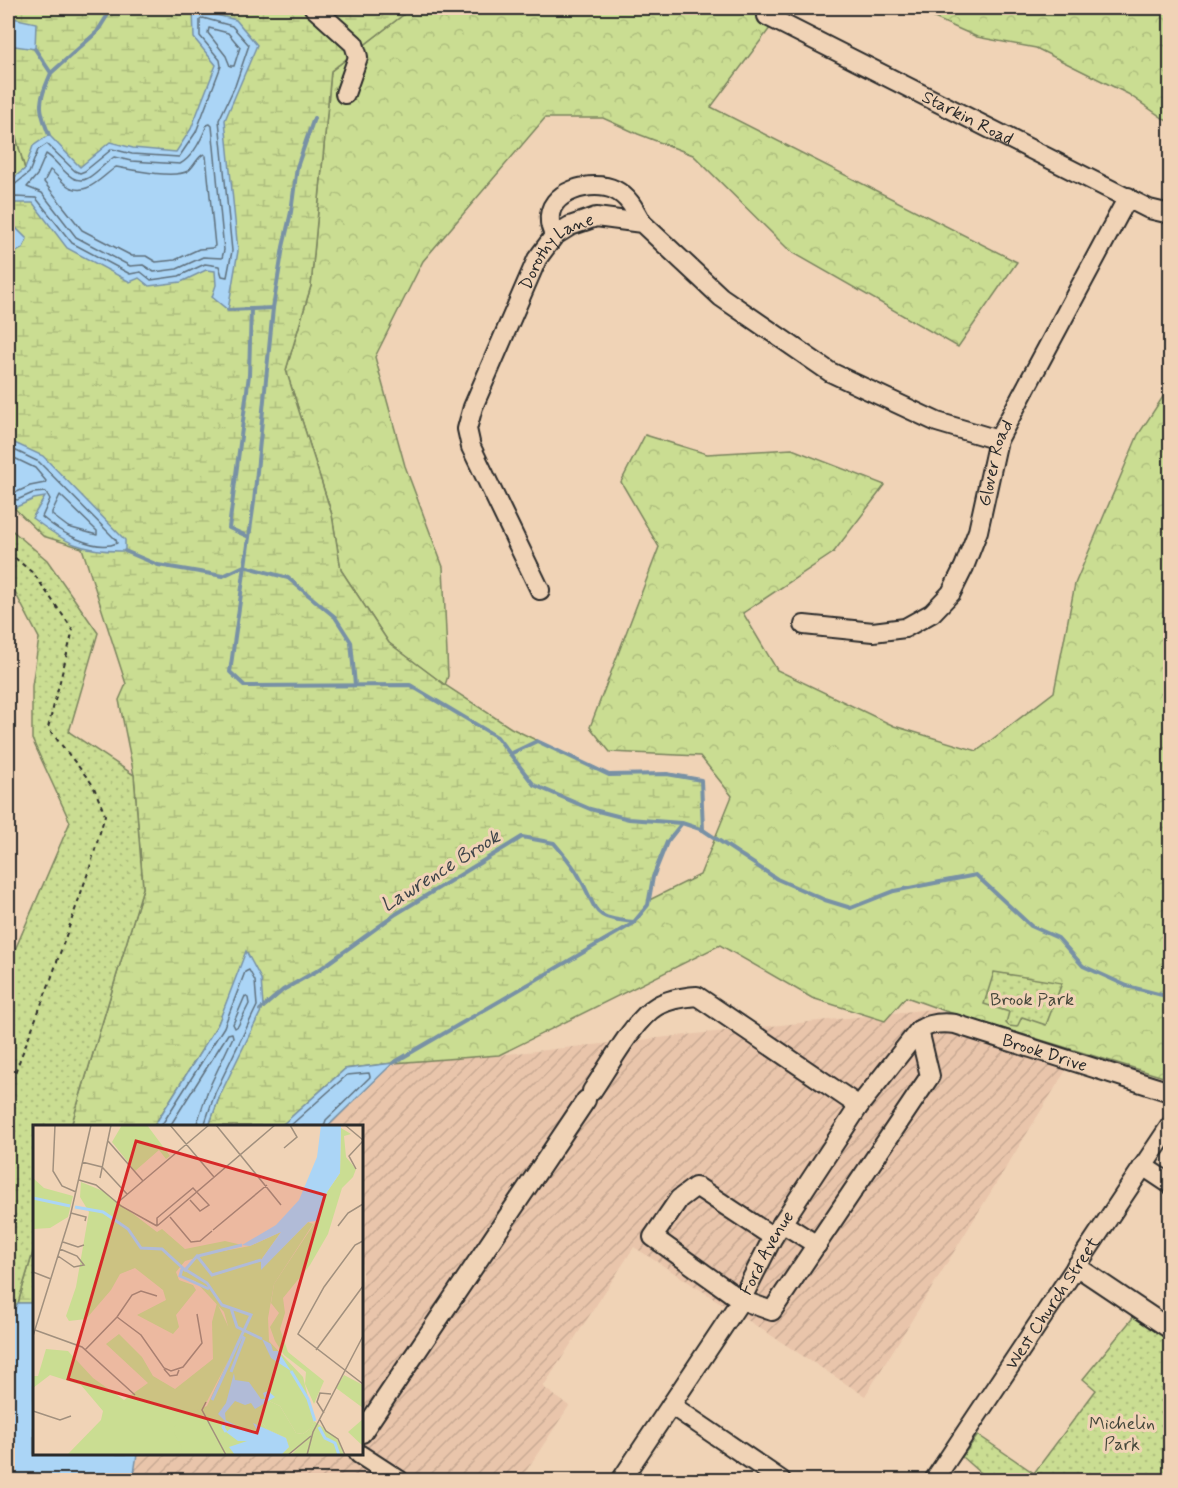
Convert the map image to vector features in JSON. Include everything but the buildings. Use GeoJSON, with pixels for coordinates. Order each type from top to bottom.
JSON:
{"type":"FeatureCollection","features":[{"type":"Feature","properties":{"kind":"street"},"geometry":{"type":"LineString","coordinates":[[314,8],[354,44],[358,57],[345,94]]}},
{"type":"Feature","properties":{"kind":"street","name":"Starkin Road"},"geometry":{"type":"LineString","coordinates":[[767,16],[1149,208],[1170,214]]}},
{"type":"Feature","properties":{"kind":"street"},"geometry":{"type":"LineString","coordinates":[[554,236],[549,220],[555,203],[569,191],[596,184],[615,190],[631,202],[642,222],[722,297],[830,372],[937,422],[998,440]]}},
{"type":"Feature","properties":{"kind":"street","name":"Glover Road"},"geometry":{"type":"LineString","coordinates":[[804,625],[873,632],[905,628],[932,613],[951,593],[978,531],[998,440],[1128,197]]}},
{"type":"Feature","properties":{"kind":"street","name":"Dorothy Lane"},"geometry":{"type":"LineString","coordinates":[[540,590],[471,447],[467,429],[473,407],[537,259],[554,236],[570,226],[596,217],[642,222]]}},
{"type":"Feature","properties":{"kind":"street"},"geometry":{"type":"LineString","coordinates":[[363,1432],[642,1017],[657,1006],[679,998],[697,996],[860,1106]]}},
{"type":"Feature","properties":{"kind":"street","name":"Brook Drive"},"geometry":{"type":"LineString","coordinates":[[919,1030],[928,1024],[945,1022],[955,1024],[1170,1092]]}},
{"type":"Feature","properties":{"kind":"street"},"geometry":{"type":"LineString","coordinates":[[817,1245],[778,1230],[695,1186],[679,1199],[653,1237],[741,1300],[772,1311],[817,1245],[930,1076],[919,1030]]}},
{"type":"Feature","properties":{"kind":"street","name":"Ford Avenue"},"geometry":{"type":"LineString","coordinates":[[621,1480],[741,1300],[778,1230],[860,1106],[904,1046],[919,1030]]}},
{"type":"Feature","properties":{"kind":"street","name":"West Church Street"},"geometry":{"type":"LineString","coordinates":[[934,1480],[1170,1126]]}},
{"type":"Feature","properties":{"kind":"street"},"geometry":{"type":"LineString","coordinates":[[1143,1166],[1170,1184]]}},
{"type":"Feature","properties":{"kind":"street"},"geometry":{"type":"LineString","coordinates":[[1076,1266],[1170,1329]]}},
{"type":"Feature","properties":{"kind":"street"},"geometry":{"type":"LineString","coordinates":[[670,1406],[781,1480]]}},
{"type":"Feature","properties":{"kind":"street"},"geometry":{"type":"LineString","coordinates":[[361,1455],[399,1480]]}},
{"type":"Feature","properties":{"kind":"path"},"geometry":{"type":"LineString","coordinates":[[8,552],[34,574],[73,630],[48,728],[93,785],[105,815],[51,980],[10,1083],[8,1102]]}},
{"type":"Feature","properties":{"kind":"shaded area"},"geometry":{"type":"Polygon","coordinates":[[[932,1009],[952,1021],[1074,1057],[865,1396],[634,1247],[543,1387],[569,1406],[520,1480],[133,1480],[137,1455],[363,1455],[363,1125],[329,1125],[393,1063],[499,1055],[932,1009]]]}},
{"type":"Feature","properties":{"kind":"green space"},"geometry":{"type":"Polygon","coordinates":[[[8,8],[412,8],[331,71],[311,286],[286,370],[332,515],[341,570],[389,643],[445,685],[511,728],[609,775],[667,774],[701,780],[703,830],[681,823],[667,842],[653,877],[648,905],[634,922],[393,1063],[345,1069],[282,1125],[209,1125],[220,1095],[247,952],[218,1024],[155,1125],[71,1125],[143,888],[134,775],[119,700],[126,684],[82,548],[43,536],[8,502],[8,189],[25,169],[8,108],[8,8]]]}},
{"type":"Feature","properties":{"kind":"green space"},"geometry":{"type":"Polygon","coordinates":[[[412,8],[785,8],[711,107],[1017,262],[958,347],[790,251],[693,155],[603,118],[545,118],[423,261],[375,357],[405,466],[443,567],[448,676],[445,685],[389,643],[341,570],[332,515],[286,370],[311,286],[331,71],[412,8]]]}},
{"type":"Feature","properties":{"kind":"green space"},"geometry":{"type":"Polygon","coordinates":[[[912,8],[1170,8],[1170,123],[1128,94],[1036,48],[977,37],[912,8]]]}},
{"type":"Feature","properties":{"kind":"green space"},"geometry":{"type":"Polygon","coordinates":[[[8,108],[25,169],[8,189],[8,108]]]}},
{"type":"Feature","properties":{"kind":"green space"},"geometry":{"type":"Polygon","coordinates":[[[1170,386],[1170,1079],[945,1011],[906,997],[885,1021],[812,998],[720,945],[499,1055],[393,1063],[609,920],[700,875],[732,796],[700,756],[610,752],[590,727],[659,547],[621,482],[645,435],[707,454],[792,449],[885,485],[833,553],[743,613],[777,670],[894,726],[977,751],[1054,692],[1075,584],[1138,435],[1170,386]]]}},
{"type":"Feature","properties":{"kind":"green space"},"geometry":{"type":"Polygon","coordinates":[[[8,527],[47,560],[98,633],[69,732],[134,775],[143,888],[71,1125],[33,1125],[33,1252],[18,1303],[8,1318],[8,966],[70,822],[32,739],[32,686],[39,638],[8,579],[8,527]]]}},
{"type":"Feature","properties":{"kind":"green space","name":"Brook Park"},"geometry":{"type":"Polygon","coordinates":[[[994,972],[1062,983],[1046,1025],[1022,1017],[1017,1027],[1009,1026],[1006,1023],[1009,1012],[984,1004],[994,972]]]}},
{"type":"Feature","properties":{"kind":"green space"},"geometry":{"type":"Polygon","coordinates":[[[33,1252],[33,1303],[18,1303],[33,1252]]]}},
{"type":"Feature","properties":{"kind":"green space","name":"Michelin Park"},"geometry":{"type":"Polygon","coordinates":[[[1136,1314],[1170,1338],[1170,1480],[988,1480],[962,1457],[978,1435],[1034,1473],[1096,1390],[1083,1379],[1136,1314]]]}},
{"type":"Feature","properties":{"kind":"water"},"geometry":{"type":"Polygon","coordinates":[[[193,9],[236,20],[257,45],[225,120],[238,251],[228,310],[212,297],[216,285],[215,271],[206,270],[181,282],[149,286],[139,278],[130,282],[67,248],[33,203],[15,203],[8,207],[8,182],[25,169],[33,146],[49,135],[80,167],[110,142],[133,148],[176,152],[191,129],[216,65],[194,38],[193,9]]]}},
{"type":"Feature","properties":{"kind":"water"},"geometry":{"type":"Polygon","coordinates":[[[8,17],[36,23],[35,49],[8,45],[8,17]]]}},
{"type":"Feature","properties":{"kind":"water"},"geometry":{"type":"Polygon","coordinates":[[[8,213],[13,225],[27,239],[23,248],[8,257],[8,213]]]}},
{"type":"Feature","properties":{"kind":"water"},"geometry":{"type":"Polygon","coordinates":[[[8,440],[43,456],[125,540],[125,551],[85,548],[65,540],[44,527],[32,518],[45,497],[14,508],[8,501],[8,440]]]}},
{"type":"Feature","properties":{"kind":"water"},"geometry":{"type":"Polygon","coordinates":[[[246,951],[261,979],[263,1007],[220,1095],[209,1125],[155,1125],[218,1024],[246,951]]]}},
{"type":"Feature","properties":{"kind":"water"},"geometry":{"type":"Polygon","coordinates":[[[393,1063],[329,1125],[282,1125],[345,1069],[393,1063]]]}},
{"type":"Feature","properties":{"kind":"water"},"geometry":{"type":"Polygon","coordinates":[[[18,1303],[33,1303],[33,1455],[137,1455],[133,1480],[8,1480],[8,1318],[18,1303]]]}},
{"type":"Feature","properties":{"kind":"waterway"},"geometry":{"type":"LineString","coordinates":[[51,73],[97,32],[112,8]]}},
{"type":"Feature","properties":{"kind":"waterway"},"geometry":{"type":"LineString","coordinates":[[183,8],[193,8]]}},
{"type":"Feature","properties":{"kind":"waterway"},"geometry":{"type":"LineString","coordinates":[[35,49],[51,73],[41,104],[49,135]]}},
{"type":"Feature","properties":{"kind":"waterway"},"geometry":{"type":"LineString","coordinates":[[314,118],[297,167],[273,308],[254,502],[230,672],[245,686],[410,685],[497,737],[534,785],[590,809],[629,819],[681,823]]}},
{"type":"Feature","properties":{"kind":"waterway"},"geometry":{"type":"LineString","coordinates":[[228,310],[273,308]]}},
{"type":"Feature","properties":{"kind":"waterway"},"geometry":{"type":"LineString","coordinates":[[249,537],[229,528],[249,375],[251,309]]}},
{"type":"Feature","properties":{"kind":"waterway"},"geometry":{"type":"LineString","coordinates":[[125,551],[158,565],[223,576],[244,566],[288,578],[335,617],[351,642],[355,685]]}},
{"type":"Feature","properties":{"kind":"waterway"},"geometry":{"type":"LineString","coordinates":[[510,754],[537,741],[609,775],[667,774],[701,780],[703,830]]}},
{"type":"Feature","properties":{"kind":"waterway","name":"Lawrence Brook"},"geometry":{"type":"LineString","coordinates":[[260,1010],[283,990],[320,969],[396,914],[522,837],[554,843],[575,869],[598,912],[610,918],[634,922],[648,905],[653,877],[667,842],[682,823],[703,830],[777,879],[825,900],[851,908],[894,891],[976,875],[1031,926],[1058,938],[1083,966],[1127,986],[1170,997]]}},
{"type":"Feature","properties":{"kind":"waterway"},"geometry":{"type":"LineString","coordinates":[[393,1063],[634,923]]}}]}
